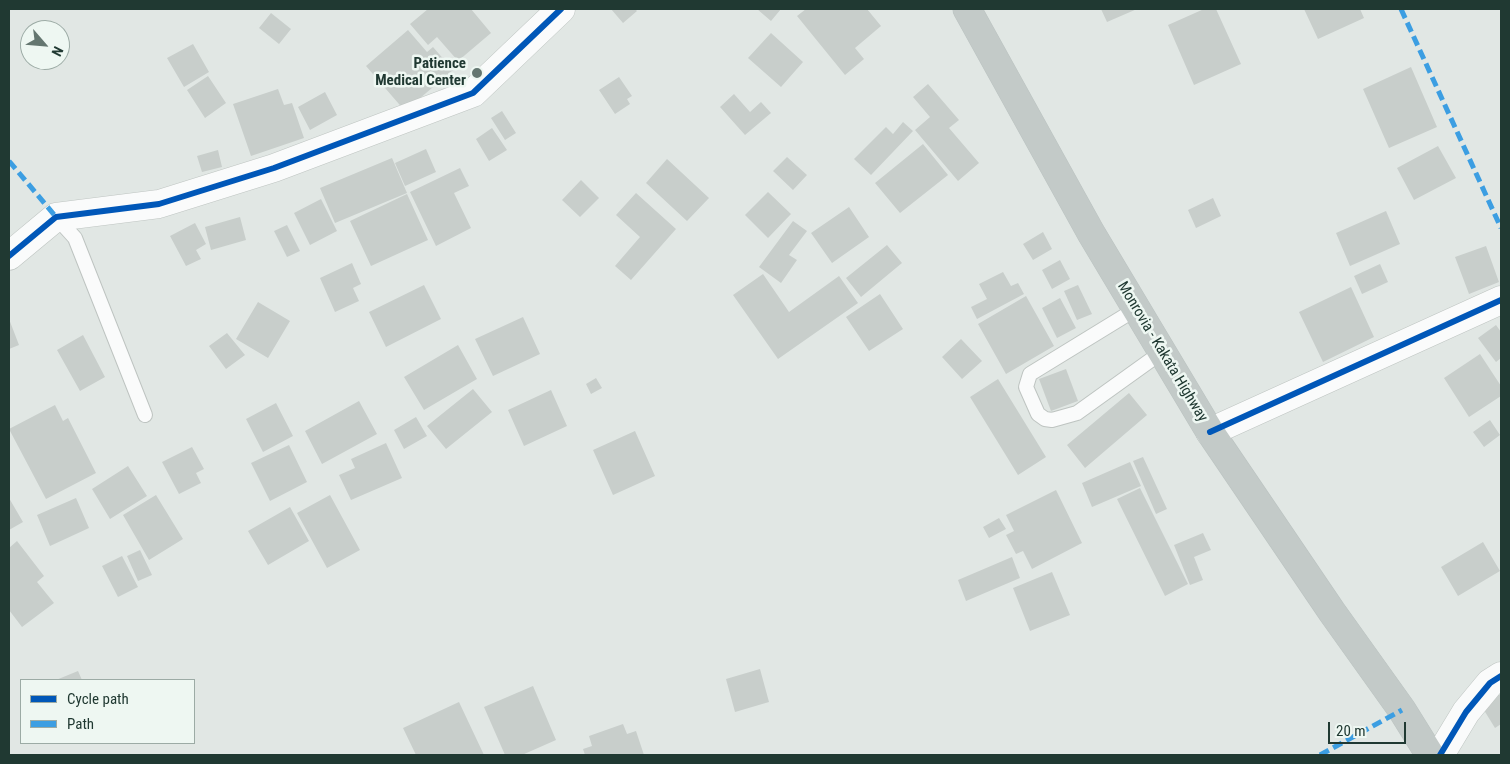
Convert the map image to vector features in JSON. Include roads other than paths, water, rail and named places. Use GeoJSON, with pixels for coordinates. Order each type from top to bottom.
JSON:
{"type":"FeatureCollection","features":[{"type":"Feature","properties":{"kind":"highway","name":"Monrovia - Kakata Highway"},"geometry":{"type":"LineString","coordinates":[[967,9],[1091,233],[1210,432],[1332,612],[1402,710],[1430,755]]}},
{"type":"Feature","properties":{"kind":"street"},"geometry":{"type":"LineString","coordinates":[[9,256],[56,217],[159,204],[274,168],[473,93],[560,9]]}},
{"type":"Feature","properties":{"kind":"street"},"geometry":{"type":"LineString","coordinates":[[1210,432],[1501,300]]}},
{"type":"Feature","properties":{"kind":"street"},"geometry":{"type":"LineString","coordinates":[[1440,755],[1466,712],[1490,682],[1501,676]]}},
{"type":"Feature","properties":{"kind":"lane"},"geometry":{"type":"LineString","coordinates":[[56,217],[75,238],[145,415]]}},
{"type":"Feature","properties":{"kind":"lane"},"geometry":{"type":"LineString","coordinates":[[1136,309],[1030,374],[1026,387],[1038,414],[1045,419],[1052,420],[1077,413],[1162,352]]}},
{"type":"Feature","properties":{"kind":"place","name":"Patience Medical Center"},"geometry":{"type":"Point","coordinates":[477,73]}}]}
